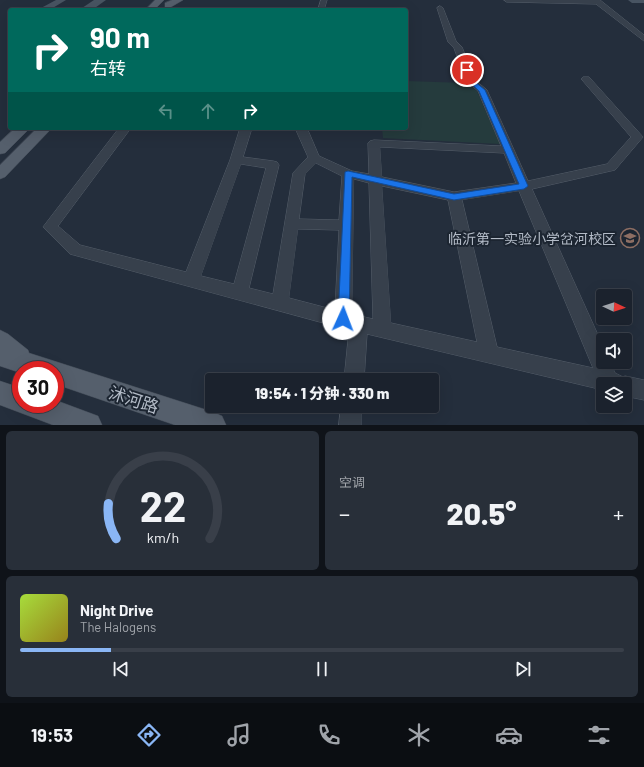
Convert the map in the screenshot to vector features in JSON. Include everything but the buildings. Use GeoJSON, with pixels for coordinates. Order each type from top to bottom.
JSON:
{"type":"FeatureCollection","features":[{"type":"Feature","properties":{"kind":"main road"},"geometry":{"type":"LineString","coordinates":[[152,5],[160,0]]}},
{"type":"Feature","properties":{"kind":"main road"},"geometry":{"type":"LineString","coordinates":[[168,5],[180,0]]}},
{"type":"Feature","properties":{"kind":"main road"},"geometry":{"type":"LineString","coordinates":[[0,150],[21,130]]}},
{"type":"Feature","properties":{"kind":"main road"},"geometry":{"type":"LineString","coordinates":[[0,174],[43,130]]}},
{"type":"Feature","properties":{"kind":"main road"},"geometry":{"type":"LineString","coordinates":[[0,341],[30,361]]}},
{"type":"Feature","properties":{"kind":"main road"},"geometry":{"type":"LineString","coordinates":[[0,355],[20,361]]}},
{"type":"Feature","properties":{"kind":"main road","name":"沭河路"},"geometry":{"type":"LineString","coordinates":[[64,375],[213,425]]}},
{"type":"Feature","properties":{"kind":"main road"},"geometry":{"type":"LineString","coordinates":[[0,393],[12,398]]}},
{"type":"Feature","properties":{"kind":"main road"},"geometry":{"type":"LineString","coordinates":[[55,413],[89,425]]}},
{"type":"Feature","properties":{"kind":"street"},"geometry":{"type":"LineString","coordinates":[[507,0],[595,1],[609,8],[644,33]]}},
{"type":"Feature","properties":{"kind":"street"},"geometry":{"type":"LineString","coordinates":[[595,1],[644,39]]}},
{"type":"Feature","properties":{"kind":"street"},"geometry":{"type":"LineString","coordinates":[[440,8],[452,42],[458,47],[471,81],[482,90],[524,186],[614,377]]}},
{"type":"Feature","properties":{"kind":"street"},"geometry":{"type":"LineString","coordinates":[[302,130],[314,158],[348,174],[454,197],[524,186],[611,167],[637,138],[586,79]]}},
{"type":"Feature","properties":{"kind":"street"},"geometry":{"type":"LineString","coordinates":[[123,130],[50,226],[75,250],[382,329],[596,379]]}},
{"type":"Feature","properties":{"kind":"street"},"geometry":{"type":"LineString","coordinates":[[191,280],[236,160],[245,130]]}},
{"type":"Feature","properties":{"kind":"street"},"geometry":{"type":"LineString","coordinates":[[382,329],[374,143],[508,150]]}},
{"type":"Feature","properties":{"kind":"street"},"geometry":{"type":"LineString","coordinates":[[280,303],[299,173],[314,158]]}},
{"type":"Feature","properties":{"kind":"street"},"geometry":{"type":"LineString","coordinates":[[236,160],[273,164],[240,292]]}},
{"type":"Feature","properties":{"kind":"street"},"geometry":{"type":"LineString","coordinates":[[348,174],[346,225],[354,373]]}},
{"type":"Feature","properties":{"kind":"street"},"geometry":{"type":"LineString","coordinates":[[454,197],[489,354]]}},
{"type":"Feature","properties":{"kind":"street"},"geometry":{"type":"LineString","coordinates":[[292,224],[346,225]]}},
{"type":"Feature","properties":{"kind":"street"},"geometry":{"type":"LineString","coordinates":[[632,387],[644,390]]}},
{"type":"Feature","properties":{"kind":"street"},"geometry":{"type":"LineString","coordinates":[[350,425],[351,413]]}},
{"type":"Feature","properties":{"kind":"green space"},"geometry":{"type":"Polygon","coordinates":[[[408,81],[465,83],[477,91],[500,144],[383,138],[382,130],[408,130],[408,81]]]}},
{"type":"Feature","properties":{"kind":"place","name":"临沂第一实验小学岔河校区"},"geometry":{"type":"Point","coordinates":[630,238]}},
{"type":"Feature","properties":{"kind":"route"},"geometry":{"type":"LineString","coordinates":[[343,319],[348,174],[454,197],[524,186],[482,90],[471,81],[467,70]]}}]}
